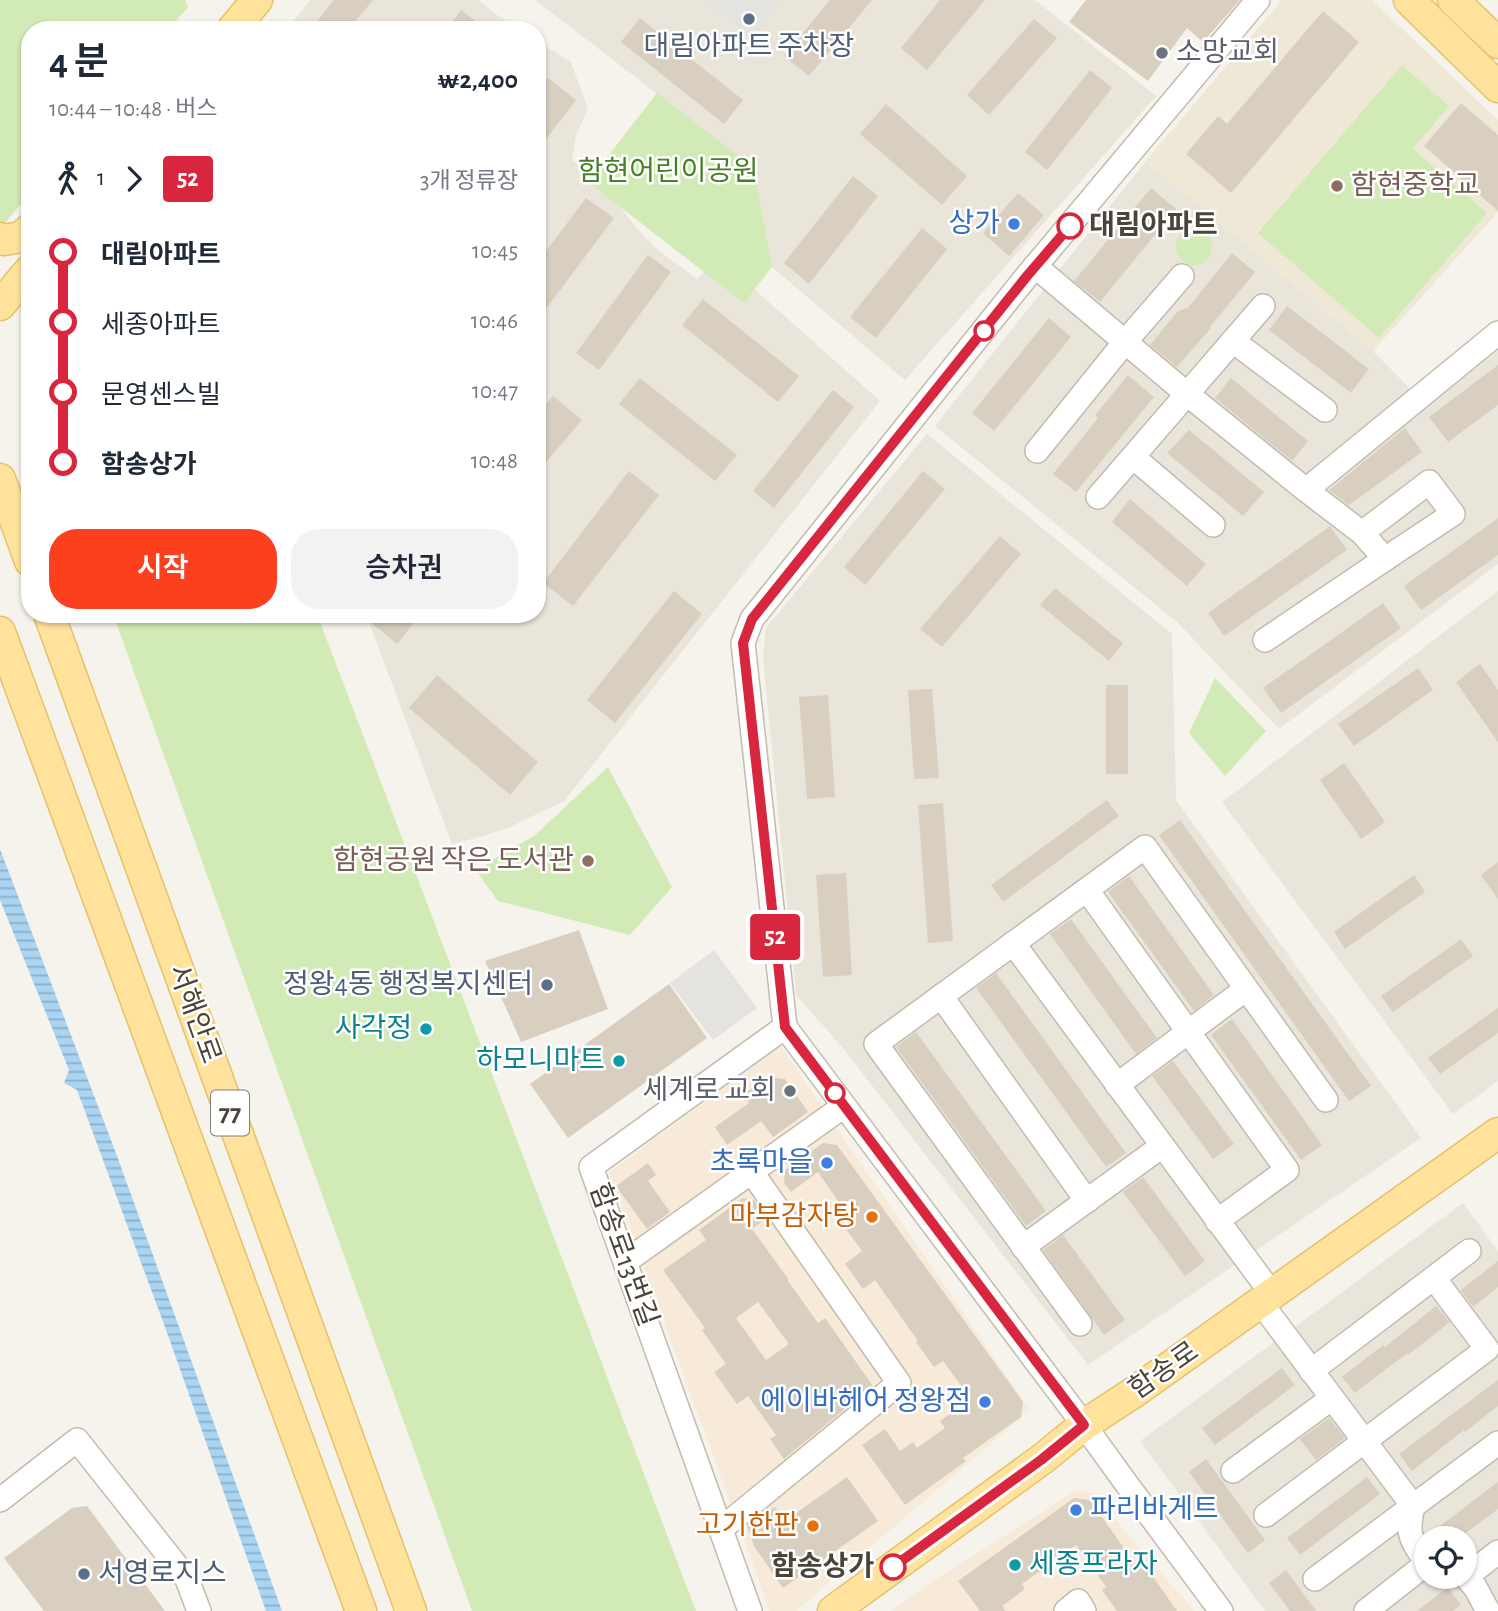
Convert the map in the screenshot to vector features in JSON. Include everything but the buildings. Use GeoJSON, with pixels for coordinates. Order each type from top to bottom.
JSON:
{"type":"FeatureCollection","features":[{"type":"Feature","properties":{"kind":"main road"},"geometry":{"type":"LineString","coordinates":[[240,21],[257,0]]}},
{"type":"Feature","properties":{"kind":"main road"},"geometry":{"type":"LineString","coordinates":[[1409,0],[1498,87]]}},
{"type":"Feature","properties":{"kind":"main road"},"geometry":{"type":"LineString","coordinates":[[1453,0],[1498,43]]}},
{"type":"Feature","properties":{"kind":"main road"},"geometry":{"type":"LineString","coordinates":[[0,238],[4,240],[21,237]]}},
{"type":"Feature","properties":{"kind":"main road"},"geometry":{"type":"LineString","coordinates":[[0,305],[21,280]]}},
{"type":"Feature","properties":{"kind":"main road"},"geometry":{"type":"LineString","coordinates":[[0,479],[21,536]]}},
{"type":"Feature","properties":{"kind":"main road","name":"서해안로"},"geometry":{"type":"LineString","coordinates":[[52,623],[411,1611]]}},
{"type":"Feature","properties":{"kind":"main road","name":"서해안로"},"geometry":{"type":"LineString","coordinates":[[0,632],[361,1611]]}},
{"type":"Feature","properties":{"kind":"main road","name":"함송로"},"geometry":{"type":"LineString","coordinates":[[833,1611],[1041,1460],[1084,1425],[1498,1133]]}},
{"type":"Feature","properties":{"kind":"street"},"geometry":{"type":"LineString","coordinates":[[1221,1611],[785,1027],[743,643],[752,619],[1035,267],[1258,0]]}},
{"type":"Feature","properties":{"kind":"street"},"geometry":{"type":"LineString","coordinates":[[1035,267],[1187,394],[1362,533],[1385,559]]}},
{"type":"Feature","properties":{"kind":"street"},"geometry":{"type":"LineString","coordinates":[[1037,451],[1182,276]]}},
{"type":"Feature","properties":{"kind":"street"},"geometry":{"type":"LineString","coordinates":[[1098,497],[1263,306]]}},
{"type":"Feature","properties":{"kind":"street"},"geometry":{"type":"LineString","coordinates":[[1306,490],[1498,333]]}},
{"type":"Feature","properties":{"kind":"street"},"geometry":{"type":"LineString","coordinates":[[1233,341],[1325,410]]}},
{"type":"Feature","properties":{"kind":"street"},"geometry":{"type":"LineString","coordinates":[[1133,457],[1213,525]]}},
{"type":"Feature","properties":{"kind":"street"},"geometry":{"type":"LineString","coordinates":[[1265,640],[1453,514],[1429,482],[1362,533]]}},
{"type":"Feature","properties":{"kind":"street"},"geometry":{"type":"LineString","coordinates":[[1080,1324],[876,1044],[1145,847],[1326,1100]]}},
{"type":"Feature","properties":{"kind":"street"},"geometry":{"type":"LineString","coordinates":[[1087,890],[1287,1170],[1217,1221]]}},
{"type":"Feature","properties":{"kind":"street"},"geometry":{"type":"LineString","coordinates":[[1013,943],[1217,1221],[1311,1371],[1413,1506],[1409,1525],[1414,1544]]}},
{"type":"Feature","properties":{"kind":"street"},"geometry":{"type":"LineString","coordinates":[[1117,1086],[1246,989]]}},
{"type":"Feature","properties":{"kind":"street"},"geometry":{"type":"LineString","coordinates":[[941,996],[1087,1201]]}},
{"type":"Feature","properties":{"kind":"street","name":"함송로13번길"},"geometry":{"type":"LineString","coordinates":[[750,1611],[591,1167],[785,1027]]}},
{"type":"Feature","properties":{"kind":"street"},"geometry":{"type":"LineString","coordinates":[[625,1262],[844,1106]]}},
{"type":"Feature","properties":{"kind":"street"},"geometry":{"type":"LineString","coordinates":[[1023,1247],[1162,1146]]}},
{"type":"Feature","properties":{"kind":"street"},"geometry":{"type":"LineString","coordinates":[[721,1529],[899,1383],[751,1171]]}},
{"type":"Feature","properties":{"kind":"street"},"geometry":{"type":"LineString","coordinates":[[1311,1371],[1469,1251]]}},
{"type":"Feature","properties":{"kind":"street"},"geometry":{"type":"LineString","coordinates":[[1266,1515],[1487,1349],[1434,1278]]}},
{"type":"Feature","properties":{"kind":"street"},"geometry":{"type":"LineString","coordinates":[[1233,1471],[1332,1398]]}},
{"type":"Feature","properties":{"kind":"street"},"geometry":{"type":"LineString","coordinates":[[0,1500],[77,1440],[187,1579],[199,1611]]}},
{"type":"Feature","properties":{"kind":"street"},"geometry":{"type":"LineString","coordinates":[[1315,1579],[1498,1443]]}},
{"type":"Feature","properties":{"kind":"street"},"geometry":{"type":"LineString","coordinates":[[1477,1568],[1498,1552]]}},
{"type":"Feature","properties":{"kind":"street"},"geometry":{"type":"LineString","coordinates":[[1366,1611],[1414,1572]]}},
{"type":"Feature","properties":{"kind":"street"},"geometry":{"type":"LineString","coordinates":[[1476,1589],[1488,1611]]}},
{"type":"Feature","properties":{"kind":"street"},"geometry":{"type":"LineString","coordinates":[[1066,1611],[1078,1601],[1084,1611]]}},
{"type":"Feature","properties":{"kind":"shaded area"},"geometry":{"type":"Polygon","coordinates":[[[310,0],[478,0],[506,21],[294,21],[310,0]]]}},
{"type":"Feature","properties":{"kind":"shaded area"},"geometry":{"type":"Polygon","coordinates":[[[535,0],[1035,0],[1156,96],[905,380],[772,267],[754,168],[535,0]]]}},
{"type":"Feature","properties":{"kind":"shaded area","name":"대림아파트 주차장"},"geometry":{"type":"Polygon","coordinates":[[[706,0],[783,0],[752,38],[706,0]]]}},
{"type":"Feature","properties":{"kind":"shaded area","name":"함현중학교"},"geometry":{"type":"Polygon","coordinates":[[[1282,0],[1372,0],[1498,120],[1498,212],[1373,351],[1146,161],[1282,0]]]}},
{"type":"Feature","properties":{"kind":"shaded area"},"geometry":{"type":"Polygon","coordinates":[[[546,47],[571,62],[588,109],[576,135],[572,160],[612,197],[657,249],[697,279],[718,257],[880,401],[564,801],[510,827],[452,844],[369,623],[546,623],[546,47]]]}},
{"type":"Feature","properties":{"kind":"shaded area"},"geometry":{"type":"Polygon","coordinates":[[[1146,161],[1373,351],[1428,407],[1498,351],[1498,564],[1279,729],[1177,622],[935,426],[1146,161]]]}},
{"type":"Feature","properties":{"kind":"shaded area"},"geometry":{"type":"Polygon","coordinates":[[[927,434],[1172,634],[1176,800],[1421,1138],[1088,1365],[843,1048],[796,995],[763,657],[766,628],[927,434]]]}},
{"type":"Feature","properties":{"kind":"shaded area"},"geometry":{"type":"Polygon","coordinates":[[[1498,591],[1498,1081],[1453,1114],[1222,802],[1498,591]]]}},
{"type":"Feature","properties":{"kind":"shaded area"},"geometry":{"type":"Polygon","coordinates":[[[714,950],[757,1008],[713,1040],[670,983],[714,950]]]}},
{"type":"Feature","properties":{"kind":"shaded area"},"geometry":{"type":"Polygon","coordinates":[[[781,1047],[1030,1410],[796,1611],[770,1611],[609,1172],[781,1047]]]}},
{"type":"Feature","properties":{"kind":"shaded area"},"geometry":{"type":"Polygon","coordinates":[[[1463,1203],[1498,1251],[1498,1611],[1265,1611],[1140,1441],[1463,1203]]]}},
{"type":"Feature","properties":{"kind":"shaded area"},"geometry":{"type":"Polygon","coordinates":[[[1077,1490],[1093,1494],[1194,1611],[891,1611],[922,1588],[1077,1490]]]}},
{"type":"Feature","properties":{"kind":"green space"},"geometry":{"type":"Polygon","coordinates":[[[0,0],[185,0],[188,7],[176,21],[21,21],[21,204],[0,229],[0,0]]]}},
{"type":"Feature","properties":{"kind":"green space"},"geometry":{"type":"Polygon","coordinates":[[[1402,65],[1449,106],[1413,149],[1487,213],[1379,338],[1258,233],[1402,65]]]}},
{"type":"Feature","properties":{"kind":"green space","name":"함현어린이공원"},"geometry":{"type":"Polygon","coordinates":[[[657,93],[754,168],[772,267],[744,303],[588,182],[657,93]]]}},
{"type":"Feature","properties":{"kind":"green space"},"geometry":{"type":"Polygon","coordinates":[[[1194,229],[1207,234],[1212,247],[1207,260],[1194,265],[1181,260],[1176,247],[1181,234],[1194,229]]]}},
{"type":"Feature","properties":{"kind":"green space"},"geometry":{"type":"Polygon","coordinates":[[[116,623],[320,623],[696,1611],[472,1611],[116,623]]]}},
{"type":"Feature","properties":{"kind":"green space"},"geometry":{"type":"Polygon","coordinates":[[[1215,678],[1266,731],[1225,776],[1189,733],[1215,678]]]}},
{"type":"Feature","properties":{"kind":"green space"},"geometry":{"type":"Polygon","coordinates":[[[608,767],[672,887],[630,935],[498,901],[477,872],[498,856],[534,836],[608,767]]]}},
{"type":"Feature","properties":{"kind":"water"},"geometry":{"type":"Polygon","coordinates":[[[0,849],[117,1156],[282,1611],[266,1611],[77,1090],[64,1083],[69,1070],[0,900],[0,849]]]}},
{"type":"Feature","properties":{"kind":"bus line","name":"52"},"geometry":{"type":"LineString","coordinates":[[893,1567],[1041,1460],[1084,1425],[785,1027],[743,643],[752,619],[1070,226]]}},
{"type":"Feature","properties":{"kind":"place","name":"대림아파트 주차장"},"geometry":{"type":"Point","coordinates":[749,19]}},
{"type":"Feature","properties":{"kind":"place","name":"소망교회"},"geometry":{"type":"Point","coordinates":[1162,53]}},
{"type":"Feature","properties":{"kind":"place","name":"함현중학교"},"geometry":{"type":"Point","coordinates":[1337,186]}},
{"type":"Feature","properties":{"kind":"place","name":"상가"},"geometry":{"type":"Point","coordinates":[1014,224]}},
{"type":"Feature","properties":{"kind":"place","name":"대림아파트"},"geometry":{"type":"Point","coordinates":[1070,226]}},
{"type":"Feature","properties":{"kind":"place","name":"함현공원 작은 도서관"},"geometry":{"type":"Point","coordinates":[588,861]}},
{"type":"Feature","properties":{"kind":"place","name":"정왕4동 행정복지센터"},"geometry":{"type":"Point","coordinates":[547,985]}},
{"type":"Feature","properties":{"kind":"place","name":"사각정"},"geometry":{"type":"Point","coordinates":[426,1029]}},
{"type":"Feature","properties":{"kind":"place","name":"하모니마트"},"geometry":{"type":"Point","coordinates":[619,1061]}},
{"type":"Feature","properties":{"kind":"place","name":"세계로 교회"},"geometry":{"type":"Point","coordinates":[790,1091]}},
{"type":"Feature","properties":{"kind":"place","name":"초록마을"},"geometry":{"type":"Point","coordinates":[827,1163]}},
{"type":"Feature","properties":{"kind":"place","name":"마부감자탕"},"geometry":{"type":"Point","coordinates":[872,1217]}},
{"type":"Feature","properties":{"kind":"place","name":"에이바헤어 정왕점"},"geometry":{"type":"Point","coordinates":[985,1402]}},
{"type":"Feature","properties":{"kind":"place","name":"파리바게트"},"geometry":{"type":"Point","coordinates":[1076,1510]}},
{"type":"Feature","properties":{"kind":"place","name":"고기한판"},"geometry":{"type":"Point","coordinates":[813,1526]}},
{"type":"Feature","properties":{"kind":"place","name":"세종프라자"},"geometry":{"type":"Point","coordinates":[1015,1565]}},
{"type":"Feature","properties":{"kind":"place","name":"함송상가"},"geometry":{"type":"Point","coordinates":[893,1567]}},
{"type":"Feature","properties":{"kind":"place","name":"서영로지스"},"geometry":{"type":"Point","coordinates":[84,1574]}}]}
